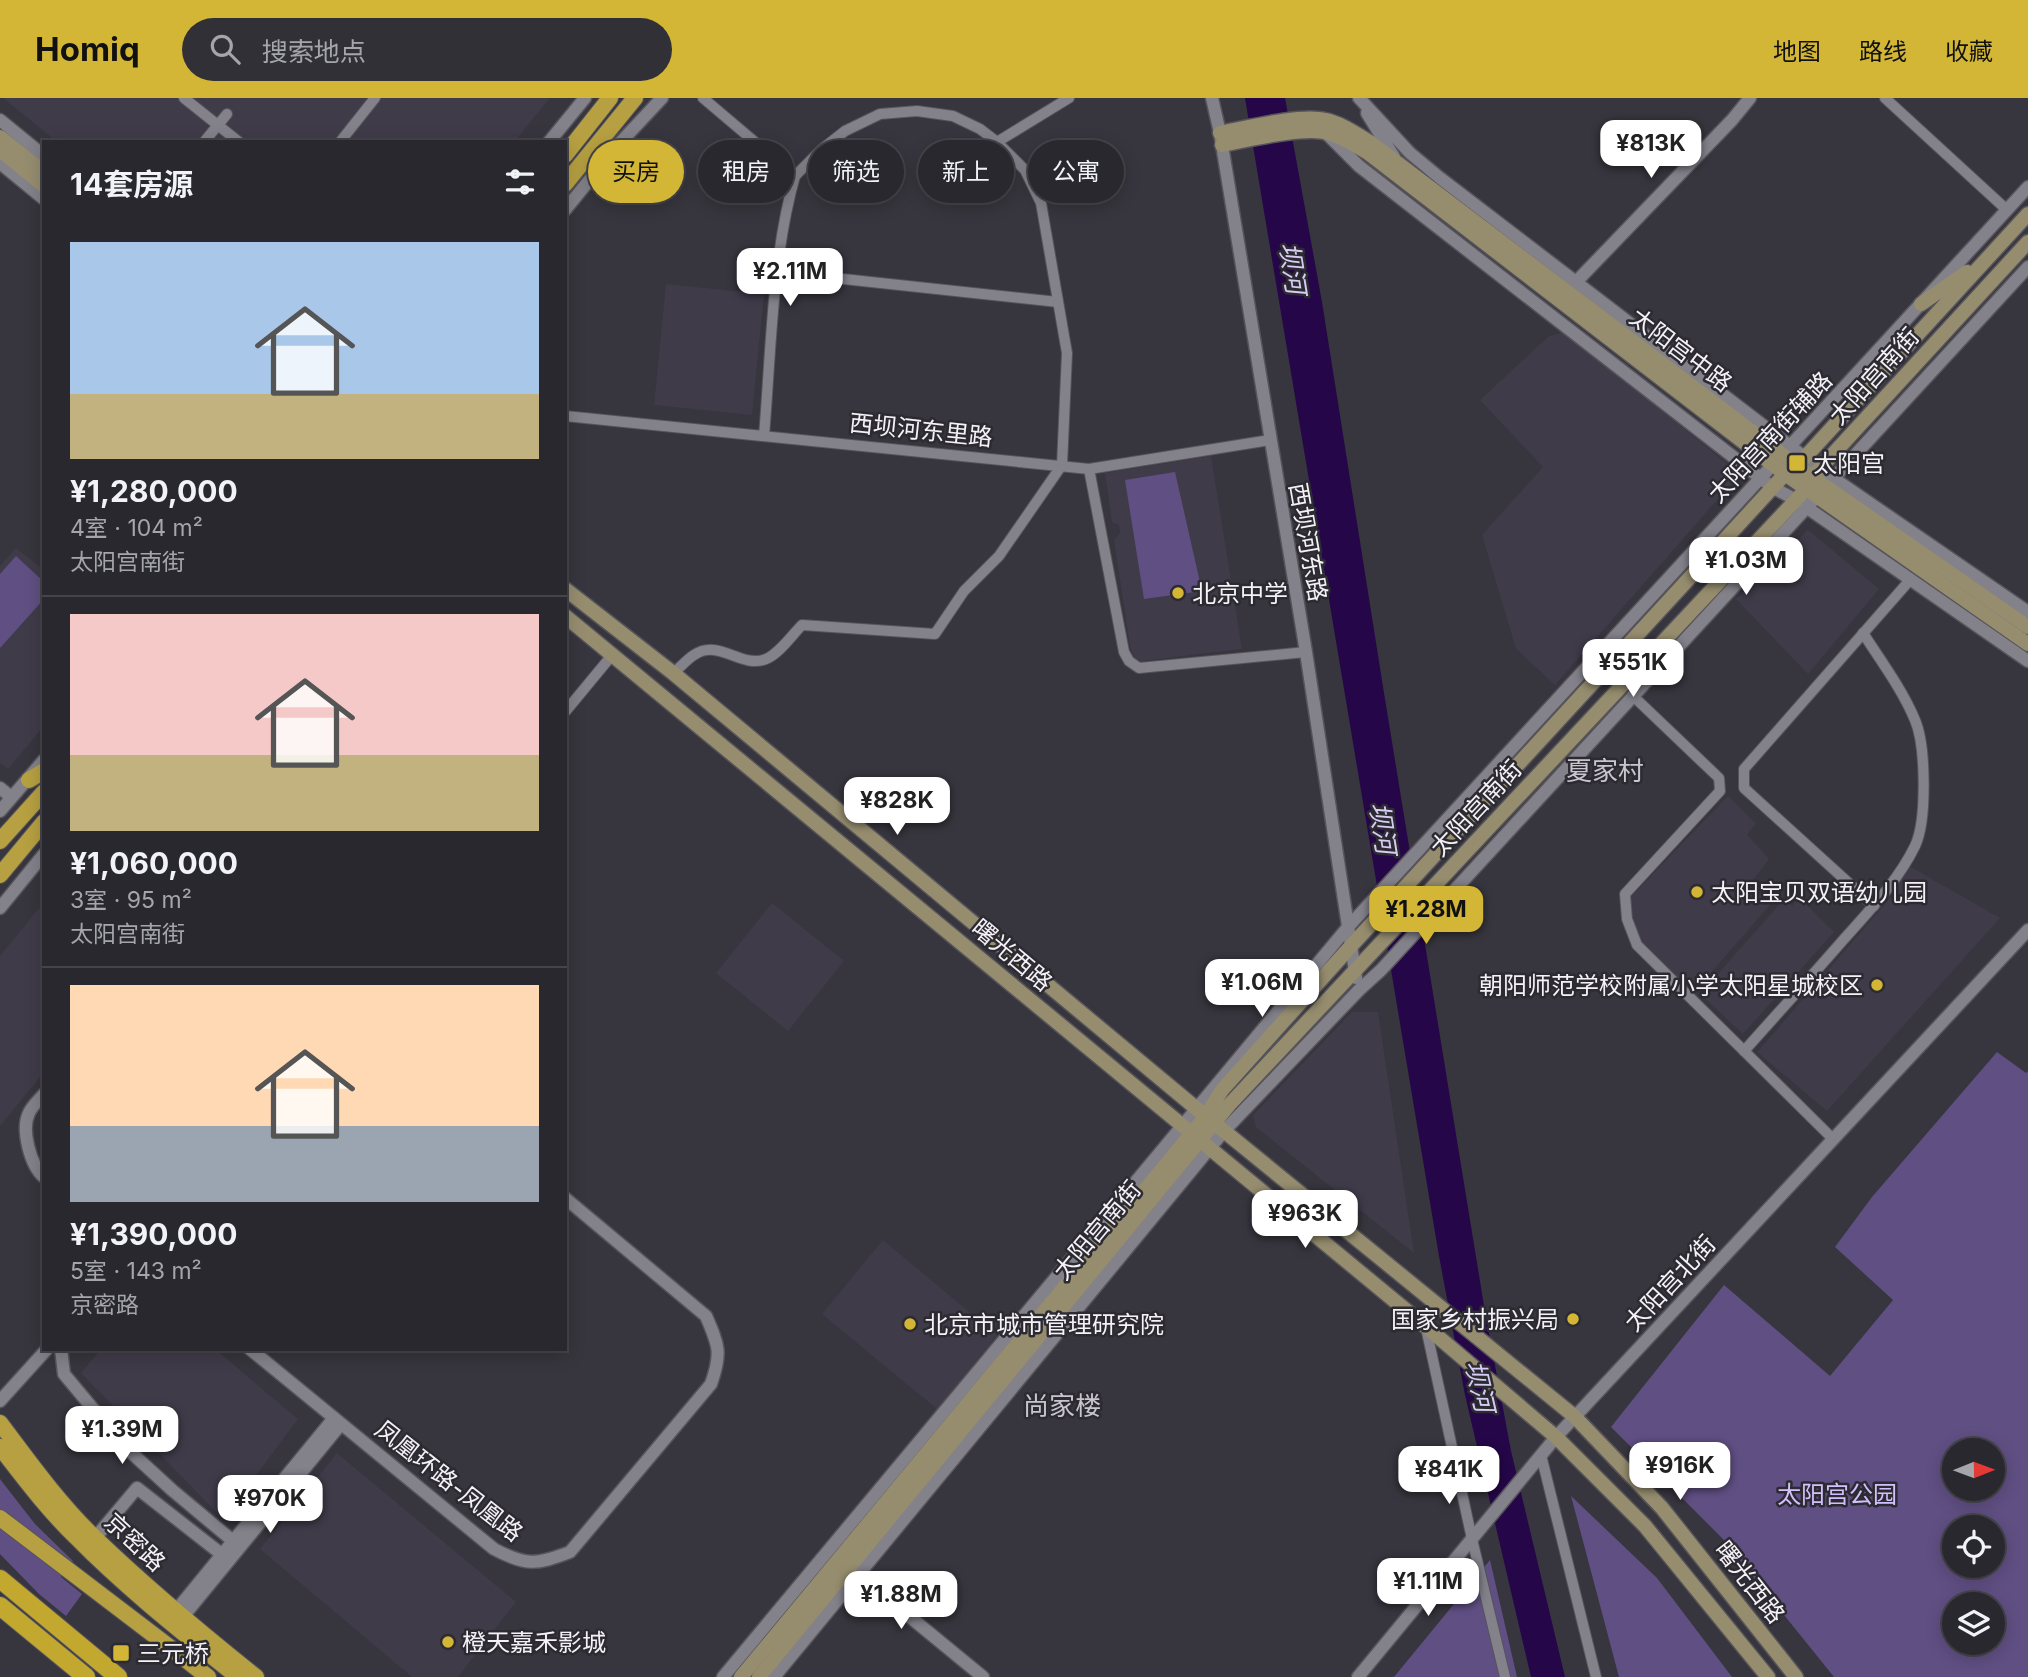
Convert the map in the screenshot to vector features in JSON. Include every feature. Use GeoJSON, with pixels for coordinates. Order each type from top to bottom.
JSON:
{"type":"FeatureCollection","features":[{"type":"Feature","properties":{"kind":"highway"},"geometry":{"type":"LineString","coordinates":[[594,120],[603,98]]}},
{"type":"Feature","properties":{"kind":"highway"},"geometry":{"type":"LineString","coordinates":[[567,153],[610,98]]}},
{"type":"Feature","properties":{"kind":"highway"},"geometry":{"type":"LineString","coordinates":[[567,182],[635,98]]}},
{"type":"Feature","properties":{"kind":"highway"},"geometry":{"type":"LineString","coordinates":[[614,125],[649,98]]}},
{"type":"Feature","properties":{"kind":"highway"},"geometry":{"type":"LineString","coordinates":[[29,780],[42,772]]}},
{"type":"Feature","properties":{"kind":"highway"},"geometry":{"type":"LineString","coordinates":[[0,841],[42,794]]}},
{"type":"Feature","properties":{"kind":"highway"},"geometry":{"type":"LineString","coordinates":[[0,875],[42,824]]}},
{"type":"Feature","properties":{"kind":"highway","name":"京密路"},"geometry":{"type":"LineString","coordinates":[[0,1423],[34,1470],[95,1538],[175,1619],[238,1677]]}},
{"type":"Feature","properties":{"kind":"highway","name":"京密路"},"geometry":{"type":"LineString","coordinates":[[0,1447],[73,1534],[120,1580],[256,1677]]}},
{"type":"Feature","properties":{"kind":"highway"},"geometry":{"type":"LineString","coordinates":[[0,1518],[208,1677]]}},
{"type":"Feature","properties":{"kind":"highway"},"geometry":{"type":"LineString","coordinates":[[0,1571],[45,1616]]}},
{"type":"Feature","properties":{"kind":"highway"},"geometry":{"type":"LineString","coordinates":[[0,1579],[118,1677]]}},
{"type":"Feature","properties":{"kind":"highway"},"geometry":{"type":"LineString","coordinates":[[0,1606],[86,1677]]}},
{"type":"Feature","properties":{"kind":"main road","name":"太阳宫中路"},"geometry":{"type":"LineString","coordinates":[[1306,125],[1324,119],[1370,142],[1789,460],[1814,488],[2028,644]]}},
{"type":"Feature","properties":{"kind":"main road"},"geometry":{"type":"LineString","coordinates":[[1227,138],[1306,125]]}},
{"type":"Feature","properties":{"kind":"main road","name":"太阳宫中路"},"geometry":{"type":"LineString","coordinates":[[1306,125],[1343,138],[1368,153],[1649,369],[1789,460]]}},
{"type":"Feature","properties":{"kind":"main road"},"geometry":{"type":"LineString","coordinates":[[0,136],[42,170]]}},
{"type":"Feature","properties":{"kind":"main road"},"geometry":{"type":"LineString","coordinates":[[0,150],[42,184]]}},
{"type":"Feature","properties":{"kind":"main road","name":"太阳宫南街"},"geometry":{"type":"LineString","coordinates":[[1210,1120],[1222,1090],[1432,859],[1766,483],[2028,214]]}},
{"type":"Feature","properties":{"kind":"main road","name":"太阳宫南街"},"geometry":{"type":"LineString","coordinates":[[759,1677],[1210,1120],[1228,1105],[1814,488],[2028,242]]}},
{"type":"Feature","properties":{"kind":"main road"},"geometry":{"type":"LineString","coordinates":[[1921,304],[1988,257]]}},
{"type":"Feature","properties":{"kind":"main road","name":"太阳宫中路"},"geometry":{"type":"LineString","coordinates":[[1814,488],[2027,622]]}},
{"type":"Feature","properties":{"kind":"main road","name":"曙光西路"},"geometry":{"type":"LineString","coordinates":[[567,591],[673,673],[1210,1120],[1574,1416],[1662,1507],[1796,1677]]}},
{"type":"Feature","properties":{"kind":"main road","name":"曙光西路"},"geometry":{"type":"LineString","coordinates":[[567,618],[1556,1437],[1645,1525],[1768,1677]]}},
{"type":"Feature","properties":{"kind":"main road","name":"太阳宫南街"},"geometry":{"type":"LineString","coordinates":[[741,1677],[849,1567]]}},
{"type":"Feature","properties":{"kind":"street"},"geometry":{"type":"LineString","coordinates":[[184,98],[237,140]]}},
{"type":"Feature","properties":{"kind":"street"},"geometry":{"type":"LineString","coordinates":[[342,140],[375,98]]}},
{"type":"Feature","properties":{"kind":"street"},"geometry":{"type":"LineString","coordinates":[[551,140],[585,98]]}},
{"type":"Feature","properties":{"kind":"street"},"geometry":{"type":"LineString","coordinates":[[567,208],[618,145],[662,98]]}},
{"type":"Feature","properties":{"kind":"street"},"geometry":{"type":"LineString","coordinates":[[703,98],[795,176]]}},
{"type":"Feature","properties":{"kind":"street"},"geometry":{"type":"LineString","coordinates":[[1000,140],[1069,98]]}},
{"type":"Feature","properties":{"kind":"street","name":"西坝河东路"},"geometry":{"type":"LineString","coordinates":[[1212,98],[1227,138],[1270,440],[1359,990]]}},
{"type":"Feature","properties":{"kind":"street"},"geometry":{"type":"LineString","coordinates":[[1359,98],[1398,164]]}},
{"type":"Feature","properties":{"kind":"street","name":"太阳宫中路"},"geometry":{"type":"LineString","coordinates":[[1359,98],[1410,153],[1576,282],[1789,460],[1814,488],[1910,580],[2028,661]]}},
{"type":"Feature","properties":{"kind":"street"},"geometry":{"type":"LineString","coordinates":[[1576,282],[1750,98]]}},
{"type":"Feature","properties":{"kind":"street"},"geometry":{"type":"LineString","coordinates":[[1885,98],[2007,209]]}},
{"type":"Feature","properties":{"kind":"street"},"geometry":{"type":"LineString","coordinates":[[764,436],[778,272],[789,195],[795,176],[845,131],[880,114],[917,111],[953,116],[980,129],[994,140]]}},
{"type":"Feature","properties":{"kind":"street"},"geometry":{"type":"LineString","coordinates":[[206,140],[227,114]]}},
{"type":"Feature","properties":{"kind":"street"},"geometry":{"type":"LineString","coordinates":[[0,120],[42,154]]}},
{"type":"Feature","properties":{"kind":"street","name":"太阳宫中路"},"geometry":{"type":"LineString","coordinates":[[1325,132],[1359,166],[1766,483],[1814,488],[1992,588],[2027,622]]}},
{"type":"Feature","properties":{"kind":"street"},"geometry":{"type":"LineString","coordinates":[[673,673],[695,654],[707,650],[723,650],[752,662],[769,658],[802,625],[935,634],[964,591],[999,556],[1062,465],[1068,353],[1041,202],[1025,170],[1014,159]]}},
{"type":"Feature","properties":{"kind":"street"},"geometry":{"type":"LineString","coordinates":[[0,163],[42,196]]}},
{"type":"Feature","properties":{"kind":"street","name":"太阳宫南街辅路"},"geometry":{"type":"LineString","coordinates":[[1789,460],[1921,304],[2028,187]]}},
{"type":"Feature","properties":{"kind":"street"},"geometry":{"type":"LineString","coordinates":[[1552,264],[1590,309]]}},
{"type":"Feature","properties":{"kind":"street","name":"太阳宫南街"},"geometry":{"type":"LineString","coordinates":[[1210,1120],[1387,964],[1632,695],[1814,488],[2028,267]]}},
{"type":"Feature","properties":{"kind":"street"},"geometry":{"type":"LineString","coordinates":[[778,272],[1058,302]]}},
{"type":"Feature","properties":{"kind":"street"},"geometry":{"type":"LineString","coordinates":[[1531,300],[1573,311]]}},
{"type":"Feature","properties":{"kind":"street"},"geometry":{"type":"LineString","coordinates":[[1638,383],[1649,369]]}},
{"type":"Feature","properties":{"kind":"street","name":"西坝河东里路"},"geometry":{"type":"LineString","coordinates":[[567,416],[1089,469],[1270,440]]}},
{"type":"Feature","properties":{"kind":"street"},"geometry":{"type":"LineString","coordinates":[[1089,469],[1124,652],[1129,661],[1139,668],[1306,652]]}},
{"type":"Feature","properties":{"kind":"street","name":"太阳宫南街辅路"},"geometry":{"type":"LineString","coordinates":[[1375,898],[1766,483]]}},
{"type":"Feature","properties":{"kind":"street"},"geometry":{"type":"LineString","coordinates":[[1874,906],[1744,788],[1744,769],[1910,580]]}},
{"type":"Feature","properties":{"kind":"street"},"geometry":{"type":"LineString","coordinates":[[1967,619],[2008,631]]}},
{"type":"Feature","properties":{"kind":"street"},"geometry":{"type":"LineString","coordinates":[[1744,1051],[1874,906],[1916,844],[1923,802],[1924,753],[1915,721],[1896,684],[1863,633]]}},
{"type":"Feature","properties":{"kind":"street"},"geometry":{"type":"LineString","coordinates":[[567,710],[613,654]]}},
{"type":"Feature","properties":{"kind":"street"},"geometry":{"type":"LineString","coordinates":[[1632,695],[1719,778],[1720,791],[1625,894],[1627,919],[1637,945],[1833,1139]]}},
{"type":"Feature","properties":{"kind":"street"},"geometry":{"type":"LineString","coordinates":[[0,811],[42,764]]}},
{"type":"Feature","properties":{"kind":"street"},"geometry":{"type":"LineString","coordinates":[[0,788],[11,797]]}},
{"type":"Feature","properties":{"kind":"street"},"geometry":{"type":"LineString","coordinates":[[0,908],[42,856]]}},
{"type":"Feature","properties":{"kind":"street","name":"太阳宫南街"},"geometry":{"type":"LineString","coordinates":[[774,1677],[849,1567],[1210,1120],[1348,928],[1375,898]]}},
{"type":"Feature","properties":{"kind":"street","name":"太阳宫北街"},"geometry":{"type":"LineString","coordinates":[[1359,1677],[1574,1416],[2028,930]]}},
{"type":"Feature","properties":{"kind":"street"},"geometry":{"type":"LineString","coordinates":[[42,1096],[28,1114],[27,1144],[42,1175]]}},
{"type":"Feature","properties":{"kind":"street","name":"太阳宫南街"},"geometry":{"type":"LineString","coordinates":[[723,1677],[1196,1137]]}},
{"type":"Feature","properties":{"kind":"street","name":"凤凰环路-凤凰路"},"geometry":{"type":"LineString","coordinates":[[252,1351],[494,1549],[517,1561],[545,1562],[570,1552],[711,1384],[719,1362],[717,1341],[706,1316],[567,1200]]}},
{"type":"Feature","properties":{"kind":"street"},"geometry":{"type":"LineString","coordinates":[[1428,1329],[1472,1539],[1506,1677]]}},
{"type":"Feature","properties":{"kind":"street"},"geometry":{"type":"LineString","coordinates":[[0,1401],[45,1351]]}},
{"type":"Feature","properties":{"kind":"street"},"geometry":{"type":"LineString","coordinates":[[61,1351],[64,1374],[124,1446],[236,1543]]}},
{"type":"Feature","properties":{"kind":"street"},"geometry":{"type":"LineString","coordinates":[[175,1619],[337,1421]]}},
{"type":"Feature","properties":{"kind":"street"},"geometry":{"type":"LineString","coordinates":[[1540,1455],[1596,1677]]}},
{"type":"Feature","properties":{"kind":"street"},"geometry":{"type":"LineString","coordinates":[[95,1538],[137,1488],[225,1558]]}},
{"type":"Feature","properties":{"kind":"street"},"geometry":{"type":"LineString","coordinates":[[849,1567],[984,1677]]}},
{"type":"Feature","properties":{"kind":"shaded area"},"geometry":{"type":"Polygon","coordinates":[[[3,98],[550,98],[516,140],[55,140],[3,98]]]}},
{"type":"Feature","properties":{"kind":"shaded area"},"geometry":{"type":"Polygon","coordinates":[[[666,284],[764,294],[752,415],[654,405],[666,284]]]}},
{"type":"Feature","properties":{"kind":"shaded area"},"geometry":{"type":"Polygon","coordinates":[[[1564,332],[1740,474],[1555,685],[1516,649],[1482,535],[1543,467],[1480,400],[1549,336],[1564,332]]]}},
{"type":"Feature","properties":{"kind":"shaded area","name":"北京中学"},"geometry":{"type":"Polygon","coordinates":[[[1211,456],[1242,649],[1142,661],[1134,657],[1130,646],[1114,540],[1120,533],[1119,525],[1112,522],[1105,473],[1211,456]]]}},
{"type":"Feature","properties":{"kind":"shaded area"},"geometry":{"type":"Polygon","coordinates":[[[1808,530],[1879,589],[1808,674],[1736,599],[1808,530]]]}},
{"type":"Feature","properties":{"kind":"shaded area"},"geometry":{"type":"Polygon","coordinates":[[[16,548],[42,568],[42,728],[8,769],[0,763],[0,566],[16,548]]]}},
{"type":"Feature","properties":{"kind":"shaded area","name":"太阳宝贝双语幼儿园"},"geometry":{"type":"Polygon","coordinates":[[[1728,796],[1756,823],[1747,835],[1769,859],[1749,885],[1770,905],[1692,994],[1638,941],[1631,920],[1629,899],[1728,796]]]}},
{"type":"Feature","properties":{"kind":"shaded area","name":"朝阳师范学校附属小学太阳星城校区"},"geometry":{"type":"Polygon","coordinates":[[[1909,866],[2000,918],[1827,1111],[1757,1052],[1892,896],[1909,866]]]}},
{"type":"Feature","properties":{"kind":"shaded area"},"geometry":{"type":"Polygon","coordinates":[[[1799,897],[1834,932],[1743,1034],[1700,994],[1784,899],[1792,906],[1799,897]]]}},
{"type":"Feature","properties":{"kind":"shaded area"},"geometry":{"type":"Polygon","coordinates":[[[772,903],[844,961],[788,1031],[716,973],[772,903]]]}},
{"type":"Feature","properties":{"kind":"shaded area"},"geometry":{"type":"Polygon","coordinates":[[[42,904],[42,1074],[0,1126],[0,956],[42,904]]]}},
{"type":"Feature","properties":{"kind":"shaded area"},"geometry":{"type":"Polygon","coordinates":[[[1352,1012],[1378,1012],[1414,1253],[1256,1127],[1253,1115],[1352,1012]]]}},
{"type":"Feature","properties":{"kind":"shaded area","name":"北京市城市管理研究院"},"geometry":{"type":"Polygon","coordinates":[[[883,1240],[997,1335],[937,1409],[822,1314],[883,1240]]]}},
{"type":"Feature","properties":{"kind":"shaded area"},"geometry":{"type":"Polygon","coordinates":[[[99,1351],[217,1351],[298,1419],[223,1519],[81,1373],[99,1351]]]}},
{"type":"Feature","properties":{"kind":"shaded area"},"geometry":{"type":"Polygon","coordinates":[[[337,1453],[516,1602],[458,1677],[412,1677],[260,1549],[337,1453]]]}},
{"type":"Feature","properties":{"kind":"green space"},"geometry":{"type":"Polygon","coordinates":[[[1175,472],[1202,591],[1144,599],[1125,480],[1175,472]]]}},
{"type":"Feature","properties":{"kind":"green space"},"geometry":{"type":"Polygon","coordinates":[[[16,556],[42,580],[42,601],[0,648],[0,574],[16,556]]]}},
{"type":"Feature","properties":{"kind":"green space","name":"太阳宫公园"},"geometry":{"type":"Polygon","coordinates":[[[1997,1052],[2026,1073],[2028,1071],[2028,1677],[1834,1677],[1722,1538],[1611,1427],[1724,1285],[1830,1376],[1893,1300],[1835,1247],[1872,1197],[1997,1052]]]}},
{"type":"Feature","properties":{"kind":"green space"},"geometry":{"type":"Polygon","coordinates":[[[0,1479],[35,1524],[73,1561],[61,1577],[82,1594],[66,1616],[39,1594],[0,1554],[0,1479]]]}},
{"type":"Feature","properties":{"kind":"green space"},"geometry":{"type":"Polygon","coordinates":[[[1571,1496],[1657,1578],[1732,1677],[1619,1677],[1571,1496]]]}},
{"type":"Feature","properties":{"kind":"green space"},"geometry":{"type":"Polygon","coordinates":[[[1490,1560],[1517,1677],[1394,1677],[1490,1560]]]}},
{"type":"Feature","properties":{"kind":"water","name":"坝河"},"geometry":{"type":"Polygon","coordinates":[[[1245,98],[1285,98],[1322,302],[1485,1312],[1511,1451],[1565,1677],[1531,1677],[1465,1395],[1439,1256],[1245,98]]]}},
{"type":"Feature","properties":{"kind":"place","name":"太阳宫"},"geometry":{"type":"Point","coordinates":[1797,463]}},
{"type":"Feature","properties":{"kind":"place","name":"北京中学"},"geometry":{"type":"Point","coordinates":[1178,593]}},
{"type":"Feature","properties":{"kind":"place","name":"太阳宝贝双语幼儿园"},"geometry":{"type":"Point","coordinates":[1697,892]}},
{"type":"Feature","properties":{"kind":"place","name":"朝阳师范学校附属小学太阳星城校区"},"geometry":{"type":"Point","coordinates":[1877,985]}},
{"type":"Feature","properties":{"kind":"place","name":"国家乡村振兴局"},"geometry":{"type":"Point","coordinates":[1573,1319]}},
{"type":"Feature","properties":{"kind":"place","name":"北京市城市管理研究院"},"geometry":{"type":"Point","coordinates":[910,1324]}},
{"type":"Feature","properties":{"kind":"place","name":"橙天嘉禾影城"},"geometry":{"type":"Point","coordinates":[448,1642]}},
{"type":"Feature","properties":{"kind":"place","name":"三元桥"},"geometry":{"type":"Point","coordinates":[121,1653]}},
{"type":"Feature","properties":{"kind":"district","name":"夏家村"},"geometry":{"type":"Point","coordinates":[1605,770]}},
{"type":"Feature","properties":{"kind":"district","name":"尚家楼"},"geometry":{"type":"Point","coordinates":[1062,1405]}}]}
